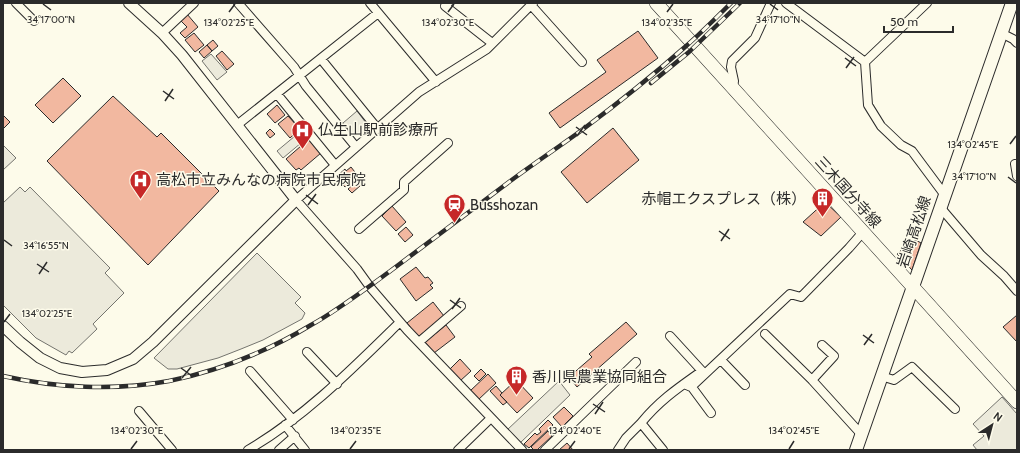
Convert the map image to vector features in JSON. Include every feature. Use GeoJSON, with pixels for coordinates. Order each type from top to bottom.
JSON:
{"type":"FeatureCollection","features":[{"type":"Feature","properties":{"kind":"main road","name":"三木国分寺線"},"geometry":{"type":"LineString","coordinates":[[656,3],[1017,402]]}},
{"type":"Feature","properties":{"kind":"main road","name":"岩崎高松線"},"geometry":{"type":"LineString","coordinates":[[856,450],[944,194],[1012,3]]}},
{"type":"Feature","properties":{"kind":"street"},"geometry":{"type":"LineString","coordinates":[[16,3],[34,21]]}},
{"type":"Feature","properties":{"kind":"street"},"geometry":{"type":"LineString","coordinates":[[129,3],[162,33],[182,55],[296,200],[348,258],[370,287],[400,322],[522,450]]}},
{"type":"Feature","properties":{"kind":"street"},"geometry":{"type":"LineString","coordinates":[[162,33],[194,3]]}},
{"type":"Feature","properties":{"kind":"street"},"geometry":{"type":"LineString","coordinates":[[238,3],[294,67],[299,76],[356,147]]}},
{"type":"Feature","properties":{"kind":"street"},"geometry":{"type":"LineString","coordinates":[[370,3],[436,82]]}},
{"type":"Feature","properties":{"kind":"street"},"geometry":{"type":"LineString","coordinates":[[448,3],[445,6],[492,43]]}},
{"type":"Feature","properties":{"kind":"street"},"geometry":{"type":"LineString","coordinates":[[733,87],[734,81],[731,67],[732,61],[755,38],[771,3]]}},
{"type":"Feature","properties":{"kind":"street"},"geometry":{"type":"LineString","coordinates":[[786,3],[865,62],[868,105],[881,126],[901,145],[912,152],[944,194]]}},
{"type":"Feature","properties":{"kind":"street"},"geometry":{"type":"LineString","coordinates":[[865,62],[927,3]]}},
{"type":"Feature","properties":{"kind":"street"},"geometry":{"type":"LineString","coordinates":[[3,326],[40,358],[60,368],[82,372],[107,370],[133,359],[153,342],[296,200],[335,165],[419,92],[487,48],[530,4],[582,62]]}},
{"type":"Feature","properties":{"kind":"street"},"geometry":{"type":"LineString","coordinates":[[237,125],[378,13]]}},
{"type":"Feature","properties":{"kind":"street"},"geometry":{"type":"LineString","coordinates":[[1001,33],[1013,39],[1017,43]]}},
{"type":"Feature","properties":{"kind":"street"},"geometry":{"type":"LineString","coordinates":[[321,58],[377,128]]}},
{"type":"Feature","properties":{"kind":"street"},"geometry":{"type":"LineString","coordinates":[[277,94],[335,165]]}},
{"type":"Feature","properties":{"kind":"street"},"geometry":{"type":"LineString","coordinates":[[359,229],[404,190],[404,182],[448,143]]}},
{"type":"Feature","properties":{"kind":"street"},"geometry":{"type":"LineString","coordinates":[[1015,164],[1017,176]]}},
{"type":"Feature","properties":{"kind":"street"},"geometry":{"type":"LineString","coordinates":[[940,208],[981,255],[1004,276],[1017,291]]}},
{"type":"Feature","properties":{"kind":"street"},"geometry":{"type":"LineString","coordinates":[[618,450],[626,438],[665,397],[688,385],[721,360],[790,294],[801,297],[863,232]]}},
{"type":"Feature","properties":{"kind":"street"},"geometry":{"type":"LineString","coordinates":[[419,342],[461,306]]}},
{"type":"Feature","properties":{"kind":"street"},"geometry":{"type":"LineString","coordinates":[[248,450],[289,423],[314,404],[337,384],[400,322]]}},
{"type":"Feature","properties":{"kind":"street"},"geometry":{"type":"LineString","coordinates":[[765,334],[812,380],[861,434]]}},
{"type":"Feature","properties":{"kind":"street"},"geometry":{"type":"LineString","coordinates":[[670,336],[702,372],[688,385]]}},
{"type":"Feature","properties":{"kind":"street"},"geometry":{"type":"LineString","coordinates":[[812,380],[834,356],[822,345]]}},
{"type":"Feature","properties":{"kind":"street"},"geometry":{"type":"LineString","coordinates":[[307,352],[337,384]]}},
{"type":"Feature","properties":{"kind":"street"},"geometry":{"type":"LineString","coordinates":[[721,360],[745,385]]}},
{"type":"Feature","properties":{"kind":"street"},"geometry":{"type":"LineString","coordinates":[[545,450],[636,362]]}},
{"type":"Feature","properties":{"kind":"street"},"geometry":{"type":"LineString","coordinates":[[881,376],[894,380],[912,367],[955,409]]}},
{"type":"Feature","properties":{"kind":"street"},"geometry":{"type":"LineString","coordinates":[[250,371],[289,423],[295,436],[305,450]]}},
{"type":"Feature","properties":{"kind":"street"},"geometry":{"type":"LineString","coordinates":[[688,385],[711,413]]}},
{"type":"Feature","properties":{"kind":"street"},"geometry":{"type":"LineString","coordinates":[[139,411],[172,450]]}},
{"type":"Feature","properties":{"kind":"street"},"geometry":{"type":"LineString","coordinates":[[458,450],[491,418]]}},
{"type":"Feature","properties":{"kind":"street"},"geometry":{"type":"LineString","coordinates":[[641,423],[663,450]]}},
{"type":"Feature","properties":{"kind":"street"},"geometry":{"type":"LineString","coordinates":[[279,450],[295,436]]}},
{"type":"Feature","properties":{"kind":"shaded area"},"geometry":{"type":"Polygon","coordinates":[[[211,54],[227,72],[217,80],[202,61],[211,54]]]}},
{"type":"Feature","properties":{"kind":"shaded area"},"geometry":{"type":"Polygon","coordinates":[[[357,111],[366,123],[365,127],[356,135],[352,134],[343,123],[357,111]]]}},
{"type":"Feature","properties":{"kind":"shaded area"},"geometry":{"type":"Polygon","coordinates":[[[301,131],[307,138],[283,158],[277,151],[301,131]]]}},
{"type":"Feature","properties":{"kind":"shaded area"},"geometry":{"type":"Polygon","coordinates":[[[3,145],[16,158],[3,170],[3,145]]]}},
{"type":"Feature","properties":{"kind":"shaded area"},"geometry":{"type":"Polygon","coordinates":[[[20,187],[25,192],[30,187],[110,268],[105,273],[124,293],[93,324],[97,329],[72,353],[69,351],[66,355],[36,338],[3,305],[3,203],[20,187]]]}},
{"type":"Feature","properties":{"kind":"shaded area"},"geometry":{"type":"Polygon","coordinates":[[[257,253],[301,297],[295,303],[305,313],[302,319],[263,340],[241,349],[218,358],[177,369],[168,369],[154,358],[257,253]]]}},
{"type":"Feature","properties":{"kind":"shaded area"},"geometry":{"type":"Polygon","coordinates":[[[559,381],[570,395],[520,443],[507,430],[559,381]]]}},
{"type":"Feature","properties":{"kind":"shaded area"},"geometry":{"type":"Polygon","coordinates":[[[1002,397],[1017,414],[1017,450],[977,450],[973,445],[984,436],[973,424],[1002,397]]]}},
{"type":"Feature","properties":{"kind":"building"},"geometry":{"type":"Polygon","coordinates":[[[187,14],[198,27],[185,38],[180,33],[187,27],[180,20],[187,14]]]}},
{"type":"Feature","properties":{"kind":"building"},"geometry":{"type":"Polygon","coordinates":[[[638,31],[658,58],[560,128],[549,113],[606,72],[597,60],[638,31]]]}},
{"type":"Feature","properties":{"kind":"building"},"geometry":{"type":"Polygon","coordinates":[[[194,33],[204,45],[195,52],[185,40],[194,33]]]}},
{"type":"Feature","properties":{"kind":"building"},"geometry":{"type":"Polygon","coordinates":[[[213,40],[218,46],[212,51],[207,45],[213,40]]]}},
{"type":"Feature","properties":{"kind":"building"},"geometry":{"type":"Polygon","coordinates":[[[207,45],[212,51],[204,58],[199,52],[207,45]]]}},
{"type":"Feature","properties":{"kind":"building"},"geometry":{"type":"Polygon","coordinates":[[[222,51],[234,64],[227,70],[216,56],[222,51]]]}},
{"type":"Feature","properties":{"kind":"building"},"geometry":{"type":"Polygon","coordinates":[[[63,78],[81,96],[53,123],[35,105],[63,78]]]}},
{"type":"Feature","properties":{"kind":"building"},"geometry":{"type":"Polygon","coordinates":[[[113,96],[157,137],[161,133],[219,191],[148,265],[47,161],[113,96]]]}},
{"type":"Feature","properties":{"kind":"building"},"geometry":{"type":"Polygon","coordinates":[[[277,105],[285,115],[275,123],[267,114],[277,105]]]}},
{"type":"Feature","properties":{"kind":"building"},"geometry":{"type":"Polygon","coordinates":[[[3,115],[10,122],[3,129],[3,115]]]}},
{"type":"Feature","properties":{"kind":"building"},"geometry":{"type":"Polygon","coordinates":[[[288,116],[300,129],[290,138],[278,124],[288,116]]]}},
{"type":"Feature","properties":{"kind":"building"},"geometry":{"type":"Polygon","coordinates":[[[613,128],[639,160],[587,203],[561,172],[613,128]]]}},
{"type":"Feature","properties":{"kind":"building"},"geometry":{"type":"Polygon","coordinates":[[[270,129],[275,134],[270,138],[266,133],[270,129]]]}},
{"type":"Feature","properties":{"kind":"building"},"geometry":{"type":"Polygon","coordinates":[[[309,139],[321,153],[301,170],[299,168],[296,170],[286,159],[309,139]]]}},
{"type":"Feature","properties":{"kind":"building"},"geometry":{"type":"Polygon","coordinates":[[[351,167],[358,176],[345,187],[336,177],[345,169],[346,171],[351,167]]]}},
{"type":"Feature","properties":{"kind":"building"},"geometry":{"type":"Polygon","coordinates":[[[357,181],[361,185],[352,193],[348,189],[357,181]]]}},
{"type":"Feature","properties":{"kind":"building","name":"赤帽エクスプレス（株）"},"geometry":{"type":"Polygon","coordinates":[[[825,202],[841,217],[821,236],[803,222],[825,202]]]}},
{"type":"Feature","properties":{"kind":"building"},"geometry":{"type":"Polygon","coordinates":[[[392,206],[406,222],[396,231],[382,216],[392,206]]]}},
{"type":"Feature","properties":{"kind":"building"},"geometry":{"type":"Polygon","coordinates":[[[406,227],[413,235],[405,242],[398,234],[406,227]]]}},
{"type":"Feature","properties":{"kind":"building"},"geometry":{"type":"Polygon","coordinates":[[[916,240],[921,243],[912,270],[897,254],[916,240]]]}},
{"type":"Feature","properties":{"kind":"building"},"geometry":{"type":"Polygon","coordinates":[[[416,267],[425,278],[428,277],[433,283],[430,285],[433,288],[416,301],[400,279],[416,267]]]}},
{"type":"Feature","properties":{"kind":"building"},"geometry":{"type":"Polygon","coordinates":[[[433,302],[444,316],[418,337],[407,323],[433,302]]]}},
{"type":"Feature","properties":{"kind":"building"},"geometry":{"type":"Polygon","coordinates":[[[1017,315],[1017,342],[1003,327],[1017,315]]]}},
{"type":"Feature","properties":{"kind":"building"},"geometry":{"type":"Polygon","coordinates":[[[626,322],[637,334],[577,387],[569,377],[592,357],[589,354],[626,322]]]}},
{"type":"Feature","properties":{"kind":"building"},"geometry":{"type":"Polygon","coordinates":[[[446,325],[455,337],[434,353],[425,342],[446,325]]]}},
{"type":"Feature","properties":{"kind":"building"},"geometry":{"type":"Polygon","coordinates":[[[460,359],[471,371],[460,381],[449,370],[460,359]]]}},
{"type":"Feature","properties":{"kind":"building"},"geometry":{"type":"Polygon","coordinates":[[[481,369],[486,374],[479,381],[474,376],[481,369]]]}},
{"type":"Feature","properties":{"kind":"building"},"geometry":{"type":"Polygon","coordinates":[[[488,374],[496,383],[478,400],[470,391],[488,374]]]}},
{"type":"Feature","properties":{"kind":"building","name":"香川県農業協同組合"},"geometry":{"type":"Polygon","coordinates":[[[516,380],[533,398],[517,413],[500,395],[516,380]]]}},
{"type":"Feature","properties":{"kind":"building"},"geometry":{"type":"Polygon","coordinates":[[[496,386],[502,393],[500,395],[507,402],[503,405],[490,391],[496,386]]]}},
{"type":"Feature","properties":{"kind":"building"},"geometry":{"type":"Polygon","coordinates":[[[564,407],[573,416],[562,427],[553,417],[564,407]]]}},
{"type":"Feature","properties":{"kind":"building"},"geometry":{"type":"Polygon","coordinates":[[[548,420],[553,425],[529,448],[524,444],[535,433],[537,435],[541,432],[539,429],[548,420]]]}},
{"type":"Feature","properties":{"kind":"building"},"geometry":{"type":"Polygon","coordinates":[[[548,431],[552,436],[537,450],[534,450],[531,447],[548,431]]]}},
{"type":"Feature","properties":{"kind":"building"},"geometry":{"type":"Polygon","coordinates":[[[567,443],[573,450],[559,450],[567,443]]]}},
{"type":"Feature","properties":{"kind":"railway"},"geometry":{"type":"LineString","coordinates":[[3,376],[44,383],[86,387],[149,384],[206,372],[260,352],[278,343],[351,300],[514,178],[595,120],[673,58],[731,3]]}},
{"type":"Feature","properties":{"kind":"railway"},"geometry":{"type":"LineString","coordinates":[[651,83],[689,52],[740,3]]}},
{"type":"Feature","properties":{"kind":"place","name":"仏生山駅前診療所"},"geometry":{"type":"Point","coordinates":[303,150]}},
{"type":"Feature","properties":{"kind":"place","name":"高松市立みんなの病院市民病院"},"geometry":{"type":"Point","coordinates":[140,200]}},
{"type":"Feature","properties":{"kind":"place","name":"赤帽エクスプレス（株）"},"geometry":{"type":"Point","coordinates":[822,218]}},
{"type":"Feature","properties":{"kind":"place","name":"Busshozan"},"geometry":{"type":"Point","coordinates":[455,224]}},
{"type":"Feature","properties":{"kind":"place","name":"香川県農業協同組合"},"geometry":{"type":"Point","coordinates":[517,396]}}]}
